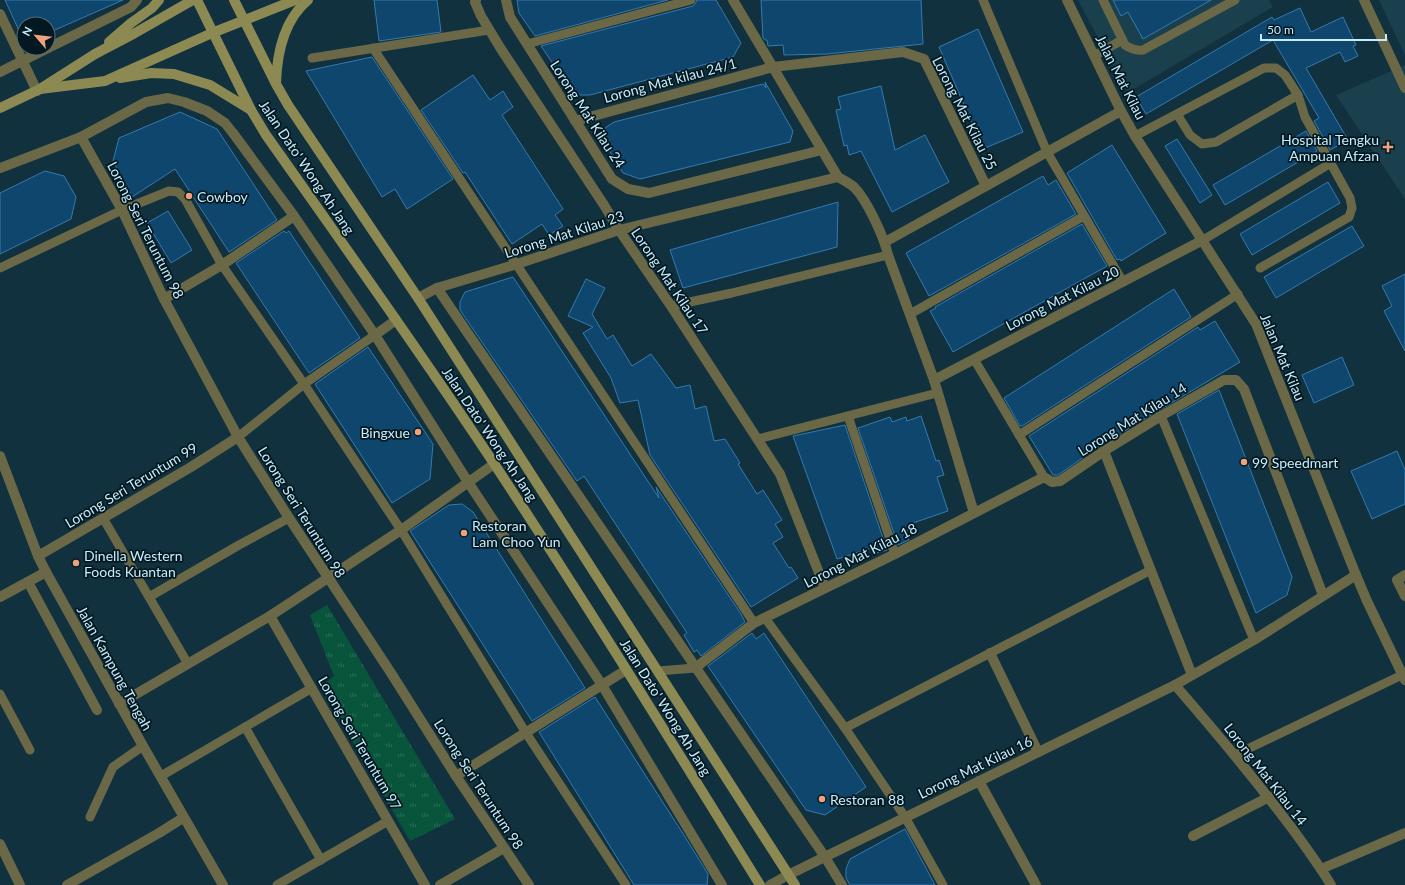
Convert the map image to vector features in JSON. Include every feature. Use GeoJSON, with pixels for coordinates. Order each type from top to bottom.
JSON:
{"type":"FeatureCollection","features":[{"type":"Feature","properties":{"kind":"main road"},"geometry":{"type":"LineString","coordinates":[[96,54],[131,23],[152,8],[159,0]]}},
{"type":"Feature","properties":{"kind":"main road"},"geometry":{"type":"LineString","coordinates":[[0,108],[39,90],[96,54],[193,0]]}},
{"type":"Feature","properties":{"kind":"main road","name":"Jalan Dato' Wong Ah Jang"},"geometry":{"type":"LineString","coordinates":[[197,0],[251,110],[266,135],[396,320],[494,464],[626,670],[760,885]]}},
{"type":"Feature","properties":{"kind":"main road","name":"Jalan Dato' Wong Ah Jang"},"geometry":{"type":"LineString","coordinates":[[234,0],[276,84],[292,112],[418,298],[795,885]]}},
{"type":"Feature","properties":{"kind":"main road"},"geometry":{"type":"LineString","coordinates":[[105,81],[212,33],[296,0]]}},
{"type":"Feature","properties":{"kind":"main road"},"geometry":{"type":"LineString","coordinates":[[276,84],[277,64],[282,44],[293,18],[301,6],[308,0]]}},
{"type":"Feature","properties":{"kind":"main road"},"geometry":{"type":"LineString","coordinates":[[39,90],[151,73],[174,74],[210,85],[251,110]]}},
{"type":"Feature","properties":{"kind":"street"},"geometry":{"type":"LineString","coordinates":[[56,44],[130,7],[137,0]]}},
{"type":"Feature","properties":{"kind":"street","name":"Lorong Mat Kilau 17"},"geometry":{"type":"LineString","coordinates":[[476,0],[475,2],[481,16],[619,230],[671,306],[780,474],[825,588]]}},
{"type":"Feature","properties":{"kind":"street","name":"Lorong Mat Kilau 24"},"geometry":{"type":"LineString","coordinates":[[506,0],[510,17],[612,179],[628,189],[649,193],[822,150]]}},
{"type":"Feature","properties":{"kind":"street"},"geometry":{"type":"LineString","coordinates":[[733,0],[838,177],[854,187],[867,207],[885,242],[888,255],[934,380],[974,512]]}},
{"type":"Feature","properties":{"kind":"street","name":"Jalan Mat Kilau"},"geometry":{"type":"LineString","coordinates":[[1067,0],[1121,111],[1256,324],[1356,575],[1404,677]]}},
{"type":"Feature","properties":{"kind":"street"},"geometry":{"type":"LineString","coordinates":[[1364,0],[1405,88]]}},
{"type":"Feature","properties":{"kind":"street"},"geometry":{"type":"LineString","coordinates":[[0,14],[22,60],[39,90]]}},
{"type":"Feature","properties":{"kind":"street","name":"Lorong Mat Kilau 25"},"geometry":{"type":"LineString","coordinates":[[773,67],[903,52],[924,59],[986,186]]}},
{"type":"Feature","properties":{"kind":"street"},"geometry":{"type":"LineString","coordinates":[[0,72],[31,56]]}},
{"type":"Feature","properties":{"kind":"street","name":"Lorong Mat kilau 24/1"},"geometry":{"type":"LineString","coordinates":[[575,121],[773,67]]}},
{"type":"Feature","properties":{"kind":"street"},"geometry":{"type":"LineString","coordinates":[[0,168],[82,137],[146,102],[168,98],[193,105],[207,111],[225,123],[294,216],[375,335],[468,482],[602,686],[722,885]]}},
{"type":"Feature","properties":{"kind":"street"},"geometry":{"type":"LineString","coordinates":[[885,242],[1121,111]]}},
{"type":"Feature","properties":{"kind":"street","name":"Lorong Seri Teruntum 98"},"geometry":{"type":"LineString","coordinates":[[82,137],[122,210],[164,299],[238,436],[327,578],[391,673],[456,776],[529,885]]}},
{"type":"Feature","properties":{"kind":"street","name":"Lorong Mat Kilau 23"},"geometry":{"type":"LineString","coordinates":[[418,298],[437,288],[517,264],[619,230],[838,177]]}},
{"type":"Feature","properties":{"kind":"street"},"geometry":{"type":"LineString","coordinates":[[164,299],[222,265],[294,216]]}},
{"type":"Feature","properties":{"kind":"street","name":"Lorong Mat Kilau 20"},"geometry":{"type":"LineString","coordinates":[[934,380],[1203,240]]}},
{"type":"Feature","properties":{"kind":"street"},"geometry":{"type":"LineString","coordinates":[[437,288],[825,857],[842,885]]}},
{"type":"Feature","properties":{"kind":"street"},"geometry":{"type":"LineString","coordinates":[[375,335],[396,320]]}},
{"type":"Feature","properties":{"kind":"street","name":"Lorong Mat Kilau 14"},"geometry":{"type":"LineString","coordinates":[[1044,478],[1052,482],[1060,481],[1104,451],[1161,416],[1224,380],[1236,380],[1244,389],[1323,595]]}},
{"type":"Feature","properties":{"kind":"street","name":"Lorong Seri Teruntum 99"},"geometry":{"type":"LineString","coordinates":[[38,556],[191,467],[238,436]]}},
{"type":"Feature","properties":{"kind":"street"},"geometry":{"type":"LineString","coordinates":[[1104,451],[1192,675]]}},
{"type":"Feature","properties":{"kind":"street","name":"Jalan Kampung Tengah"},"geometry":{"type":"LineString","coordinates":[[0,456],[38,556],[46,572],[119,704],[161,776],[183,818],[223,885]]}},
{"type":"Feature","properties":{"kind":"street"},"geometry":{"type":"LineString","coordinates":[[119,704],[270,616],[401,530],[494,464]]}},
{"type":"Feature","properties":{"kind":"street","name":"Lorong Mat Kilau 18"},"geometry":{"type":"LineString","coordinates":[[695,668],[754,623],[895,554],[974,512],[1044,478]]}},
{"type":"Feature","properties":{"kind":"street"},"geometry":{"type":"LineString","coordinates":[[0,597],[46,572]]}},
{"type":"Feature","properties":{"kind":"street","name":"Lorong Mat Kilau 16"},"geometry":{"type":"LineString","coordinates":[[770,885],[788,874],[1175,684],[1254,640],[1356,575]]}},
{"type":"Feature","properties":{"kind":"street"},"geometry":{"type":"LineString","coordinates":[[1405,575],[1397,580],[1405,596]]}},
{"type":"Feature","properties":{"kind":"street"},"geometry":{"type":"LineString","coordinates":[[28,582],[97,710]]}},
{"type":"Feature","properties":{"kind":"street","name":"Lorong Seri Teruntum 97"},"geometry":{"type":"LineString","coordinates":[[270,616],[425,885]]}},
{"type":"Feature","properties":{"kind":"street"},"geometry":{"type":"LineString","coordinates":[[990,653],[1038,752]]}},
{"type":"Feature","properties":{"kind":"street"},"geometry":{"type":"LineString","coordinates":[[456,776],[626,670]]}},
{"type":"Feature","properties":{"kind":"street","name":"Lorong Mat Kilau 14"},"geometry":{"type":"LineString","coordinates":[[1175,684],[1269,797],[1332,885]]}},
{"type":"Feature","properties":{"kind":"street"},"geometry":{"type":"LineString","coordinates":[[979,781],[1036,885]]}},
{"type":"Feature","properties":{"kind":"street"},"geometry":{"type":"LineString","coordinates":[[1193,836],[1269,797]]}},
{"type":"Feature","properties":{"kind":"street"},"geometry":{"type":"LineString","coordinates":[[67,885],[183,818]]}},
{"type":"Feature","properties":{"kind":"street"},"geometry":{"type":"LineString","coordinates":[[1321,868],[1404,834]]}},
{"type":"Feature","properties":{"kind":"street"},"geometry":{"type":"LineString","coordinates":[[0,844],[20,885]]}},
{"type":"Feature","properties":{"kind":"street"},"geometry":{"type":"LineString","coordinates":[[440,885],[504,848]]}},
{"type":"Feature","properties":{"kind":"lane"},"geometry":{"type":"LineString","coordinates":[[527,44],[691,0]]}},
{"type":"Feature","properties":{"kind":"lane"},"geometry":{"type":"LineString","coordinates":[[983,0],[1047,152],[1123,282]]}},
{"type":"Feature","properties":{"kind":"lane"},"geometry":{"type":"LineString","coordinates":[[1103,0],[1125,45],[1130,49],[1138,51],[1143,50],[1235,0]]}},
{"type":"Feature","properties":{"kind":"lane"},"geometry":{"type":"LineString","coordinates":[[312,58],[490,30]]}},
{"type":"Feature","properties":{"kind":"lane"},"geometry":{"type":"LineString","coordinates":[[1094,56],[1122,40]]}},
{"type":"Feature","properties":{"kind":"lane"},"geometry":{"type":"LineString","coordinates":[[373,48],[754,623]]}},
{"type":"Feature","properties":{"kind":"lane"},"geometry":{"type":"LineString","coordinates":[[1136,136],[1264,68],[1276,68],[1285,75],[1298,95],[1305,117],[1350,198],[1352,208],[1349,217],[1260,268]]}},
{"type":"Feature","properties":{"kind":"lane"},"geometry":{"type":"LineString","coordinates":[[1177,114],[1190,135],[1202,144],[1216,142],[1298,95]]}},
{"type":"Feature","properties":{"kind":"lane"},"geometry":{"type":"LineString","coordinates":[[1203,240],[1331,163]]}},
{"type":"Feature","properties":{"kind":"lane"},"geometry":{"type":"LineString","coordinates":[[0,268],[122,210],[169,191],[178,192],[185,198],[222,265],[304,384],[401,530],[526,732],[626,885]]}},
{"type":"Feature","properties":{"kind":"lane"},"geometry":{"type":"LineString","coordinates":[[910,314],[1084,216]]}},
{"type":"Feature","properties":{"kind":"lane"},"geometry":{"type":"LineString","coordinates":[[671,306],[732,293],[888,255]]}},
{"type":"Feature","properties":{"kind":"lane"},"geometry":{"type":"LineString","coordinates":[[1019,435],[1238,294]]}},
{"type":"Feature","properties":{"kind":"lane"},"geometry":{"type":"LineString","coordinates":[[238,436],[304,384],[375,335]]}},
{"type":"Feature","properties":{"kind":"lane"},"geometry":{"type":"LineString","coordinates":[[974,359],[1044,478]]}},
{"type":"Feature","properties":{"kind":"lane"},"geometry":{"type":"LineString","coordinates":[[758,439],[937,393]]}},
{"type":"Feature","properties":{"kind":"lane"},"geometry":{"type":"LineString","coordinates":[[848,416],[895,554]]}},
{"type":"Feature","properties":{"kind":"lane"},"geometry":{"type":"LineString","coordinates":[[1161,416],[1254,640]]}},
{"type":"Feature","properties":{"kind":"lane"},"geometry":{"type":"LineString","coordinates":[[103,518],[188,664]]}},
{"type":"Feature","properties":{"kind":"lane"},"geometry":{"type":"LineString","coordinates":[[149,597],[289,518]]}},
{"type":"Feature","properties":{"kind":"lane"},"geometry":{"type":"LineString","coordinates":[[845,728],[1151,570]]}},
{"type":"Feature","properties":{"kind":"lane"},"geometry":{"type":"LineString","coordinates":[[765,618],[845,728],[905,817],[943,885]]}},
{"type":"Feature","properties":{"kind":"lane"},"geometry":{"type":"LineString","coordinates":[[658,672],[695,668]]}},
{"type":"Feature","properties":{"kind":"lane"},"geometry":{"type":"LineString","coordinates":[[1235,755],[1404,677]]}},
{"type":"Feature","properties":{"kind":"lane"},"geometry":{"type":"LineString","coordinates":[[161,776],[312,688]]}},
{"type":"Feature","properties":{"kind":"lane"},"geometry":{"type":"LineString","coordinates":[[0,694],[30,750]]}},
{"type":"Feature","properties":{"kind":"lane"},"geometry":{"type":"LineString","coordinates":[[245,728],[320,860]]}},
{"type":"Feature","properties":{"kind":"lane"},"geometry":{"type":"LineString","coordinates":[[90,817],[113,767],[143,746]]}},
{"type":"Feature","properties":{"kind":"lane"},"geometry":{"type":"LineString","coordinates":[[277,885],[388,821]]}},
{"type":"Feature","properties":{"kind":"shaded area"},"geometry":{"type":"Polygon","coordinates":[[[1078,0],[1269,0],[1273,7],[1127,93],[1078,0]]]}},
{"type":"Feature","properties":{"kind":"shaded area"},"geometry":{"type":"Polygon","coordinates":[[[1379,0],[1405,0],[1405,55],[1379,0]]]}},
{"type":"Feature","properties":{"kind":"shaded area","name":"Hospital Tengku Ampuan Afzan"},"geometry":{"type":"Polygon","coordinates":[[[1405,65],[1405,199],[1336,95],[1405,65]]]}},
{"type":"Feature","properties":{"kind":"green space"},"geometry":{"type":"Polygon","coordinates":[[[327,605],[455,819],[410,841],[321,687],[334,676],[310,615],[327,605]]]}},
{"type":"Feature","properties":{"kind":"building"},"geometry":{"type":"Polygon","coordinates":[[[5,0],[123,0],[56,29],[56,16],[16,16],[16,24],[5,0]]]}},
{"type":"Feature","properties":{"kind":"building"},"geometry":{"type":"Polygon","coordinates":[[[374,0],[437,0],[441,32],[379,41],[374,0]]]}},
{"type":"Feature","properties":{"kind":"building"},"geometry":{"type":"Polygon","coordinates":[[[517,0],[668,0],[535,36],[519,13],[517,0]]]}},
{"type":"Feature","properties":{"kind":"building"},"geometry":{"type":"Polygon","coordinates":[[[697,0],[716,0],[741,43],[733,57],[590,95],[579,95],[570,89],[541,46],[693,6],[697,0]]]}},
{"type":"Feature","properties":{"kind":"building"},"geometry":{"type":"Polygon","coordinates":[[[761,0],[921,0],[923,44],[827,54],[784,55],[783,45],[768,46],[767,40],[763,38],[761,0]]]}},
{"type":"Feature","properties":{"kind":"building"},"geometry":{"type":"Polygon","coordinates":[[[1113,0],[1211,0],[1143,39],[1128,12],[1121,16],[1113,0]]]}},
{"type":"Feature","properties":{"kind":"building"},"geometry":{"type":"Polygon","coordinates":[[[1300,8],[1311,32],[1343,17],[1356,45],[1353,46],[1358,56],[1345,62],[1340,52],[1306,68],[1348,140],[1330,150],[1314,121],[1319,118],[1273,40],[1146,114],[1136,97],[1272,17],[1274,20],[1300,8]]]}},
{"type":"Feature","properties":{"kind":"building"},"geometry":{"type":"Polygon","coordinates":[[[978,29],[1023,132],[983,149],[939,47],[978,29]]]}},
{"type":"Feature","properties":{"kind":"building"},"geometry":{"type":"Polygon","coordinates":[[[372,57],[453,179],[407,209],[395,189],[382,197],[306,71],[372,57]]]}},
{"type":"Feature","properties":{"kind":"building"},"geometry":{"type":"Polygon","coordinates":[[[473,75],[490,100],[503,91],[513,107],[502,115],[563,209],[555,215],[563,226],[549,235],[542,224],[512,244],[465,172],[463,173],[421,110],[473,75]]]}},
{"type":"Feature","properties":{"kind":"building"},"geometry":{"type":"Polygon","coordinates":[[[765,82],[793,131],[790,142],[640,179],[623,173],[602,139],[605,128],[614,122],[763,84],[766,88],[765,82]]]}},
{"type":"Feature","properties":{"kind":"building"},"geometry":{"type":"Polygon","coordinates":[[[881,86],[895,150],[925,135],[949,182],[892,212],[861,151],[849,155],[847,145],[844,146],[836,110],[841,109],[838,97],[881,86]]]}},
{"type":"Feature","properties":{"kind":"building"},"geometry":{"type":"Polygon","coordinates":[[[180,112],[217,129],[277,220],[229,252],[175,169],[132,197],[113,161],[119,138],[180,112]]]}},
{"type":"Feature","properties":{"kind":"building"},"geometry":{"type":"Polygon","coordinates":[[[1306,131],[1317,151],[1225,205],[1213,185],[1306,131]]]}},
{"type":"Feature","properties":{"kind":"building"},"geometry":{"type":"Polygon","coordinates":[[[1177,139],[1212,195],[1200,203],[1165,146],[1177,139]]]}},
{"type":"Feature","properties":{"kind":"building"},"geometry":{"type":"Polygon","coordinates":[[[1112,145],[1166,233],[1121,261],[1120,259],[1117,260],[1067,173],[1112,145]]]}},
{"type":"Feature","properties":{"kind":"building"},"geometry":{"type":"Polygon","coordinates":[[[45,171],[64,176],[76,197],[71,219],[0,254],[0,193],[45,171]]]}},
{"type":"Feature","properties":{"kind":"building"},"geometry":{"type":"Polygon","coordinates":[[[1043,176],[1048,185],[1056,180],[1076,214],[929,296],[906,253],[1043,176]]]}},
{"type":"Feature","properties":{"kind":"building"},"geometry":{"type":"Polygon","coordinates":[[[1328,182],[1340,203],[1252,255],[1240,234],[1328,182]]]}},
{"type":"Feature","properties":{"kind":"building"},"geometry":{"type":"Polygon","coordinates":[[[838,202],[837,247],[683,288],[670,250],[838,202]]]}},
{"type":"Feature","properties":{"kind":"building"},"geometry":{"type":"Polygon","coordinates":[[[168,211],[192,250],[171,263],[147,223],[168,211]]]}},
{"type":"Feature","properties":{"kind":"building"},"geometry":{"type":"Polygon","coordinates":[[[1082,224],[1107,266],[953,352],[930,311],[1082,224]]]}},
{"type":"Feature","properties":{"kind":"building"},"geometry":{"type":"Polygon","coordinates":[[[1352,226],[1364,246],[1276,298],[1264,277],[1352,226]]]}},
{"type":"Feature","properties":{"kind":"building"},"geometry":{"type":"Polygon","coordinates":[[[284,231],[286,233],[289,231],[360,338],[309,373],[236,263],[284,231]]]}},
{"type":"Feature","properties":{"kind":"building"},"geometry":{"type":"Polygon","coordinates":[[[1405,274],[1405,351],[1384,311],[1392,306],[1382,286],[1405,274]]]}},
{"type":"Feature","properties":{"kind":"building"},"geometry":{"type":"Polygon","coordinates":[[[513,277],[659,498],[656,487],[745,622],[701,656],[697,650],[694,652],[684,635],[687,633],[584,476],[577,481],[460,310],[460,302],[465,292],[513,277]]]}},
{"type":"Feature","properties":{"kind":"building"},"geometry":{"type":"Polygon","coordinates":[[[586,279],[605,288],[592,314],[607,339],[613,335],[632,366],[651,354],[676,388],[690,385],[695,409],[706,406],[714,441],[725,439],[740,463],[738,464],[757,494],[763,490],[782,520],[775,524],[783,537],[773,543],[789,568],[791,567],[798,578],[751,607],[650,455],[638,400],[620,403],[611,378],[583,333],[593,327],[568,316],[586,279]]]}},
{"type":"Feature","properties":{"kind":"building"},"geometry":{"type":"Polygon","coordinates":[[[1174,289],[1191,317],[1020,426],[1004,398],[1174,289]]]}},
{"type":"Feature","properties":{"kind":"building"},"geometry":{"type":"Polygon","coordinates":[[[1215,321],[1240,362],[1101,445],[1058,475],[1053,475],[1029,436],[1198,327],[1200,330],[1215,321]]]}},
{"type":"Feature","properties":{"kind":"building"},"geometry":{"type":"Polygon","coordinates":[[[368,347],[433,444],[430,479],[392,503],[315,384],[368,347]]]}},
{"type":"Feature","properties":{"kind":"building"},"geometry":{"type":"Polygon","coordinates":[[[1342,357],[1354,385],[1314,403],[1302,375],[1342,357]]]}},
{"type":"Feature","properties":{"kind":"building"},"geometry":{"type":"Polygon","coordinates":[[[1219,390],[1292,577],[1287,595],[1256,613],[1177,414],[1219,390]]]}},
{"type":"Feature","properties":{"kind":"building"},"geometry":{"type":"Polygon","coordinates":[[[921,416],[936,461],[939,460],[944,475],[937,477],[948,511],[913,523],[915,528],[906,531],[909,540],[898,545],[858,428],[890,417],[892,422],[906,417],[907,421],[921,416]]]}},
{"type":"Feature","properties":{"kind":"building"},"geometry":{"type":"Polygon","coordinates":[[[845,425],[887,550],[877,553],[875,547],[837,559],[793,436],[845,425]]]}},
{"type":"Feature","properties":{"kind":"building"},"geometry":{"type":"Polygon","coordinates":[[[1397,451],[1405,470],[1405,504],[1372,519],[1351,471],[1397,451]]]}},
{"type":"Feature","properties":{"kind":"building"},"geometry":{"type":"Polygon","coordinates":[[[462,504],[473,512],[585,688],[532,721],[410,531],[449,505],[462,504]]]}},
{"type":"Feature","properties":{"kind":"building"},"geometry":{"type":"Polygon","coordinates":[[[752,633],[756,639],[764,633],[866,787],[825,815],[806,810],[708,666],[752,633]]]}},
{"type":"Feature","properties":{"kind":"building"},"geometry":{"type":"Polygon","coordinates":[[[595,697],[708,874],[707,885],[634,885],[539,732],[595,697]]]}},
{"type":"Feature","properties":{"kind":"building"},"geometry":{"type":"Polygon","coordinates":[[[905,829],[935,885],[850,885],[846,878],[846,869],[850,859],[905,829]]]}},
{"type":"Feature","properties":{"kind":"place","name":"Hospital Tengku Ampuan Afzan"},"geometry":{"type":"Point","coordinates":[1388,147]}},
{"type":"Feature","properties":{"kind":"place","name":"Cowboy"},"geometry":{"type":"Point","coordinates":[189,196]}},
{"type":"Feature","properties":{"kind":"place","name":"Bingxue"},"geometry":{"type":"Point","coordinates":[418,432]}},
{"type":"Feature","properties":{"kind":"place","name":"99 Speedmart"},"geometry":{"type":"Point","coordinates":[1244,462]}},
{"type":"Feature","properties":{"kind":"place","name":"Restoran Lam Choo Yun"},"geometry":{"type":"Point","coordinates":[464,533]}},
{"type":"Feature","properties":{"kind":"place","name":"Dinella Western Foods Kuantan"},"geometry":{"type":"Point","coordinates":[76,563]}},
{"type":"Feature","properties":{"kind":"place","name":"Restoran 88"},"geometry":{"type":"Point","coordinates":[822,799]}}]}
